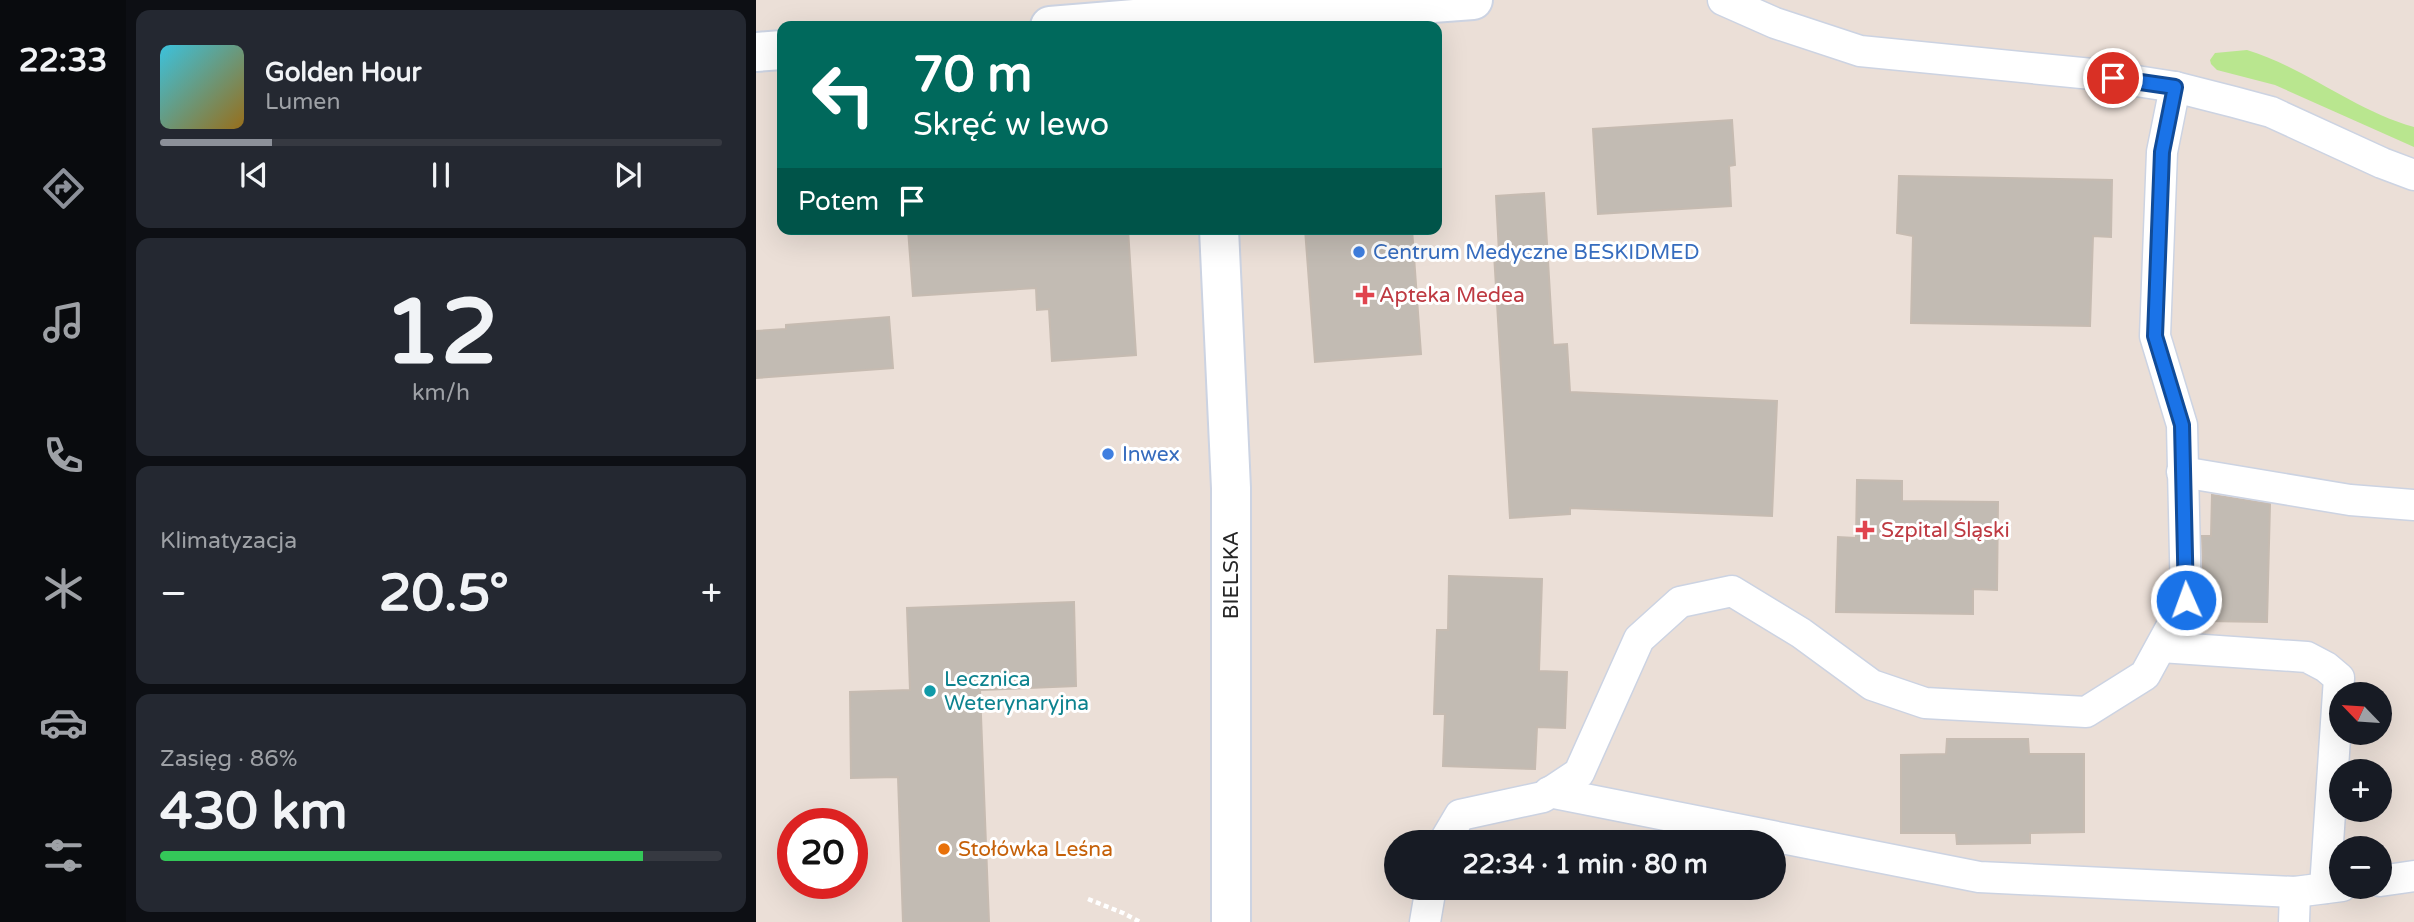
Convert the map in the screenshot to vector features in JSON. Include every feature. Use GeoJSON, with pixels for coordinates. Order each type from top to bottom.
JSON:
{"type":"FeatureCollection","features":[{"type":"Feature","properties":{"kind":"street"},"geometry":{"type":"LineString","coordinates":[[1110,21],[1206,13],[1284,14],[1473,0]]}},
{"type":"Feature","properties":{"kind":"street"},"geometry":{"type":"LineString","coordinates":[[756,52],[777,50]]}},
{"type":"Feature","properties":{"kind":"street","name":"BIELSKA"},"geometry":{"type":"LineString","coordinates":[[1219,235],[1231,488],[1231,922]]}},
{"type":"Feature","properties":{"kind":"lane"},"geometry":{"type":"LineString","coordinates":[[1723,0],[1775,23],[1860,51],[2092,74],[2175,87],[2271,112],[2414,175]]}},
{"type":"Feature","properties":{"kind":"lane"},"geometry":{"type":"LineString","coordinates":[[1451,830],[1460,815],[1543,797],[1579,773],[1639,639],[1680,602],[1732,591],[1801,633],[1872,685],[1925,704],[2086,712],[2145,675],[2186,600],[2182,425],[2155,336],[2162,152],[2175,87]]}},
{"type":"Feature","properties":{"kind":"lane"},"geometry":{"type":"LineString","coordinates":[[2182,472],[2350,500],[2414,505]]}},
{"type":"Feature","properties":{"kind":"lane"},"geometry":{"type":"LineString","coordinates":[[2161,647],[2307,657],[2339,678],[2334,836]]}},
{"type":"Feature","properties":{"kind":"lane"},"geometry":{"type":"LineString","coordinates":[[1549,792],[1979,877],[2295,892],[2329,888]]}},
{"type":"Feature","properties":{"kind":"lane"},"geometry":{"type":"LineString","coordinates":[[2392,879],[2414,876]]}},
{"type":"Feature","properties":{"kind":"lane"},"geometry":{"type":"LineString","coordinates":[[2294,922],[2295,892]]}},
{"type":"Feature","properties":{"kind":"lane"},"geometry":{"type":"LineString","coordinates":[[1425,922],[1429,900]]}},
{"type":"Feature","properties":{"kind":"path"},"geometry":{"type":"LineString","coordinates":[[1088,899],[1140,922]]}},
{"type":"Feature","properties":{"kind":"green space"},"geometry":{"type":"Polygon","coordinates":[[[2247,50],[2290,67],[2371,111],[2414,127],[2414,147],[2275,85],[2217,70],[2211,64],[2210,60],[2215,53],[2247,50]]]}},
{"type":"Feature","properties":{"kind":"building"},"geometry":{"type":"Polygon","coordinates":[[[1732,120],[1735,165],[1729,166],[1731,206],[1598,214],[1593,129],[1732,120]]]}},
{"type":"Feature","properties":{"kind":"building"},"geometry":{"type":"Polygon","coordinates":[[[1899,176],[2112,180],[2111,237],[2093,236],[2090,326],[1911,323],[1913,236],[1897,233],[1899,176]]]}},
{"type":"Feature","properties":{"kind":"building"},"geometry":{"type":"Polygon","coordinates":[[[1544,193],[1553,345],[1567,344],[1570,392],[1777,401],[1772,516],[1570,508],[1570,514],[1510,518],[1494,254],[1499,253],[1496,196],[1544,193]]]}},
{"type":"Feature","properties":{"kind":"building"},"geometry":{"type":"Polygon","coordinates":[[[908,235],[1128,235],[1136,355],[1052,361],[1049,309],[1037,310],[1036,288],[913,296],[908,235]]]}},
{"type":"Feature","properties":{"kind":"building"},"geometry":{"type":"Polygon","coordinates":[[[1305,235],[1412,235],[1421,354],[1315,362],[1305,235]]]}},
{"type":"Feature","properties":{"kind":"building"},"geometry":{"type":"Polygon","coordinates":[[[889,317],[893,368],[756,378],[756,331],[786,329],[786,325],[889,317]]]}},
{"type":"Feature","properties":{"kind":"building"},"geometry":{"type":"Polygon","coordinates":[[[1857,480],[1902,481],[1902,501],[1998,502],[1997,590],[1973,589],[1973,614],[1836,612],[1838,537],[1856,538],[1857,480]]]}},
{"type":"Feature","properties":{"kind":"building"},"geometry":{"type":"Polygon","coordinates":[[[2212,495],[2270,504],[2267,622],[2205,621],[2202,536],[2211,536],[2212,495]]]}},
{"type":"Feature","properties":{"kind":"building"},"geometry":{"type":"Polygon","coordinates":[[[1449,576],[1542,579],[1539,671],[1567,672],[1565,728],[1537,727],[1535,769],[1443,766],[1445,714],[1434,714],[1437,630],[1448,630],[1449,576]]]}},
{"type":"Feature","properties":{"kind":"building","name":"Lecznica Weterynaryjna"},"geometry":{"type":"Polygon","coordinates":[[[1074,602],[1076,686],[980,690],[989,922],[903,922],[898,777],[851,778],[850,692],[910,690],[907,608],[1074,602]]]}},
{"type":"Feature","properties":{"kind":"building"},"geometry":{"type":"Polygon","coordinates":[[[1947,739],[2028,739],[2029,754],[2084,754],[2084,832],[2030,833],[2030,843],[1957,844],[1956,833],[1901,833],[1901,755],[1946,754],[1947,739]]]}},
{"type":"Feature","properties":{"kind":"place","name":"Centrum Medyczne BESKIDMED"},"geometry":{"type":"Point","coordinates":[1359,252]}},
{"type":"Feature","properties":{"kind":"place","name":"Apteka Medea"},"geometry":{"type":"Point","coordinates":[1365,295]}},
{"type":"Feature","properties":{"kind":"place","name":"Inwex"},"geometry":{"type":"Point","coordinates":[1108,454]}},
{"type":"Feature","properties":{"kind":"place","name":"Szpital Śląski"},"geometry":{"type":"Point","coordinates":[1865,530]}},
{"type":"Feature","properties":{"kind":"place","name":"Lecznica Weterynaryjna"},"geometry":{"type":"Point","coordinates":[930,691]}},
{"type":"Feature","properties":{"kind":"place","name":"Stołówka Leśna"},"geometry":{"type":"Point","coordinates":[944,849]}},
{"type":"Feature","properties":{"kind":"route"},"geometry":{"type":"LineString","coordinates":[[2113,78],[2175,87],[2162,152],[2155,336],[2182,425],[2186,600]]}}]}
